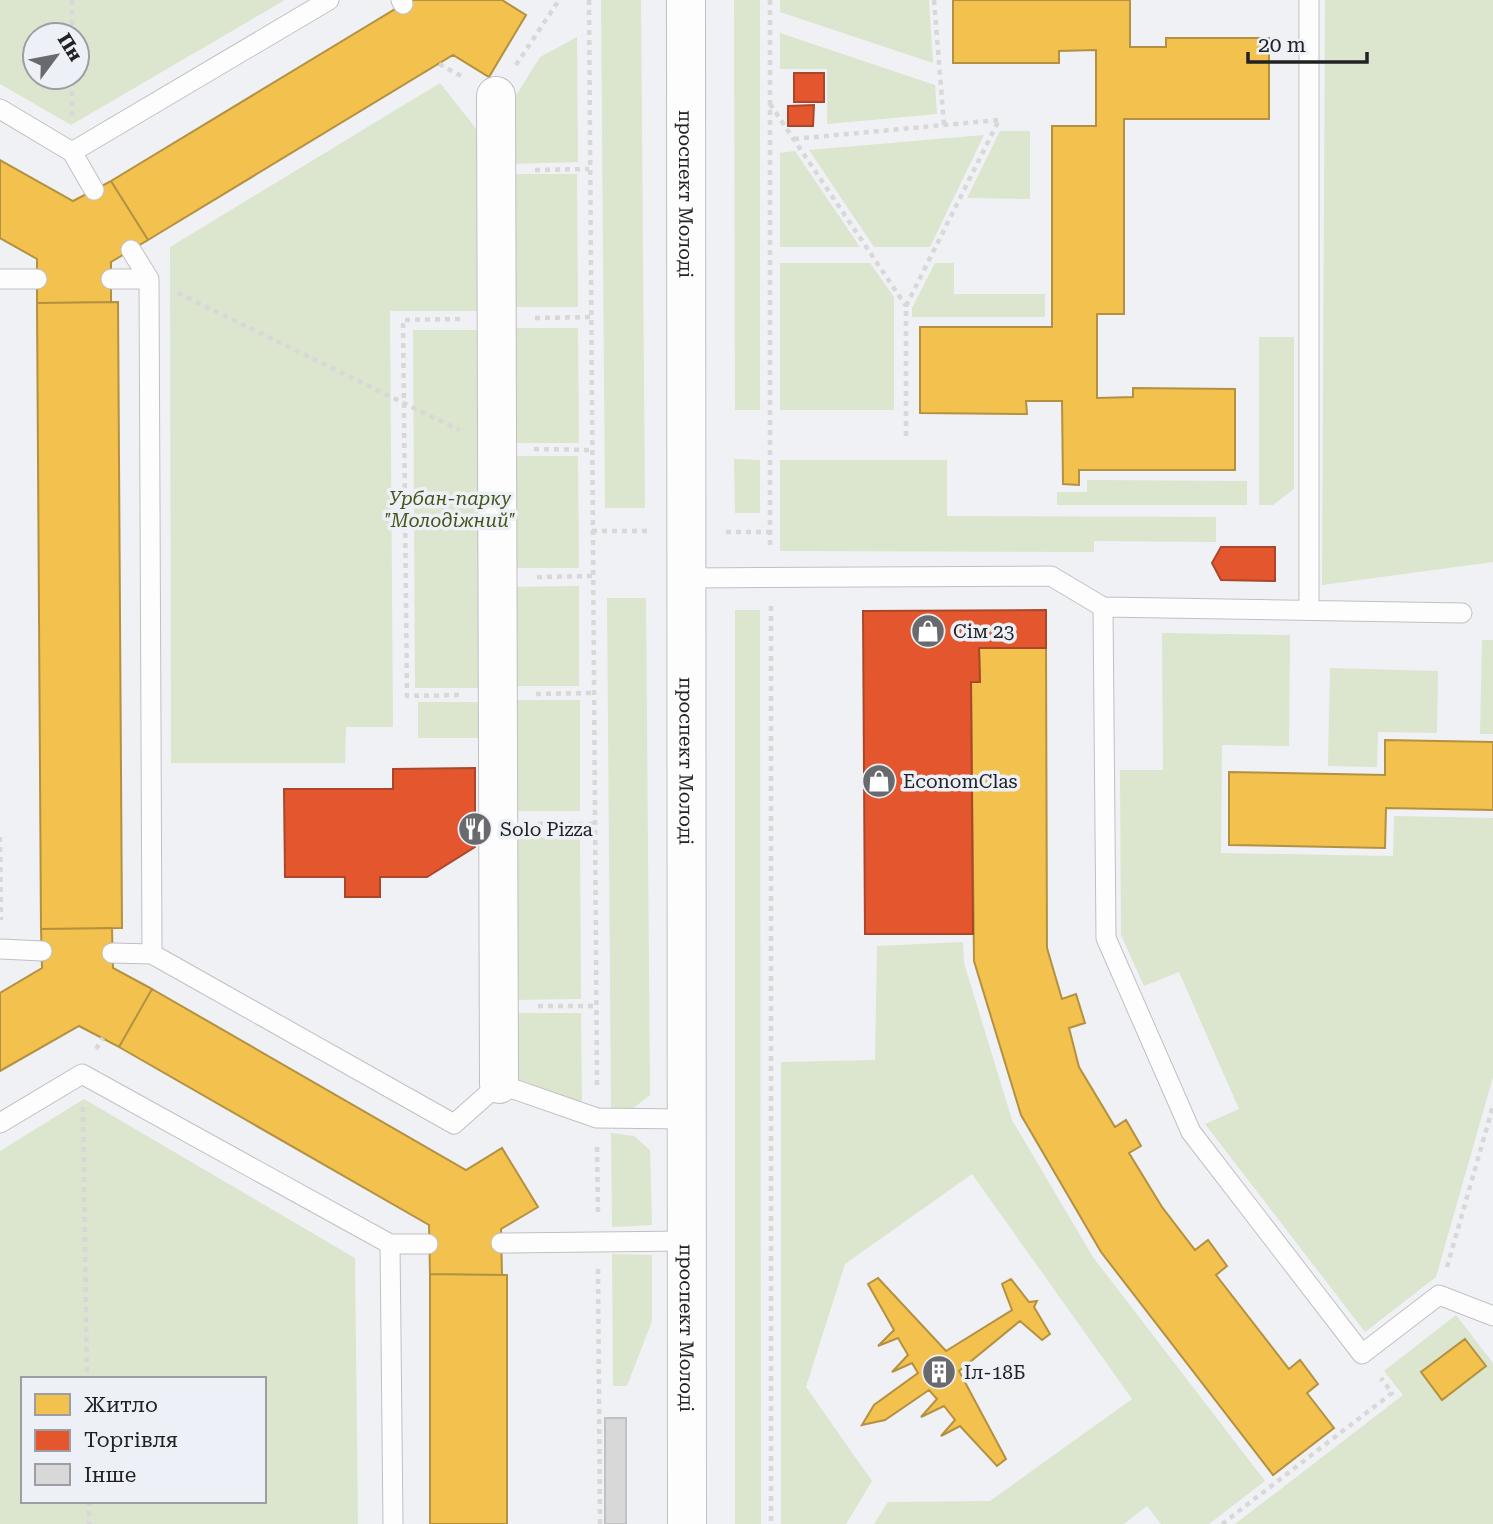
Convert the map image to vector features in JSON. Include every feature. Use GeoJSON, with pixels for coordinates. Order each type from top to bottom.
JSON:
{"type":"FeatureCollection","features":[{"type":"Feature","properties":{"kind":"street","name":"проспект Молоді"},"geometry":{"type":"LineString","coordinates":[[686,0],[687,1524]]}},
{"type":"Feature","properties":{"kind":"street"},"geometry":{"type":"LineString","coordinates":[[496,96],[499,1084]]}},
{"type":"Feature","properties":{"kind":"lane"},"geometry":{"type":"LineString","coordinates":[[72,152],[328,0]]}},
{"type":"Feature","properties":{"kind":"lane"},"geometry":{"type":"LineString","coordinates":[[1309,0],[1309,610]]}},
{"type":"Feature","properties":{"kind":"lane"},"geometry":{"type":"LineString","coordinates":[[0,109],[72,152],[94,190]]}},
{"type":"Feature","properties":{"kind":"lane"},"geometry":{"type":"LineString","coordinates":[[131,250],[149,279],[152,954]]}},
{"type":"Feature","properties":{"kind":"lane"},"geometry":{"type":"LineString","coordinates":[[0,279],[37,279]]}},
{"type":"Feature","properties":{"kind":"lane"},"geometry":{"type":"LineString","coordinates":[[111,279],[149,279]]}},
{"type":"Feature","properties":{"kind":"lane"},"geometry":{"type":"LineString","coordinates":[[686,578],[1051,576],[1103,607],[1462,613]]}},
{"type":"Feature","properties":{"kind":"lane"},"geometry":{"type":"LineString","coordinates":[[1103,607],[1106,938],[1191,1132],[1362,1354],[1439,1295],[1493,1316]]}},
{"type":"Feature","properties":{"kind":"lane"},"geometry":{"type":"LineString","coordinates":[[1,949],[42,951]]}},
{"type":"Feature","properties":{"kind":"lane"},"geometry":{"type":"LineString","coordinates":[[112,953],[152,954],[454,1124],[499,1084],[597,1118],[685,1119]]}},
{"type":"Feature","properties":{"kind":"lane"},"geometry":{"type":"LineString","coordinates":[[0,1123],[82,1074],[390,1244],[429,1244]]}},
{"type":"Feature","properties":{"kind":"lane"},"geometry":{"type":"LineString","coordinates":[[501,1243],[685,1241]]}},
{"type":"Feature","properties":{"kind":"lane"},"geometry":{"type":"LineString","coordinates":[[390,1244],[393,1524]]}},
{"type":"Feature","properties":{"kind":"path"},"geometry":{"type":"LineString","coordinates":[[72,0],[72,21]]}},
{"type":"Feature","properties":{"kind":"path"},"geometry":{"type":"LineString","coordinates":[[496,96],[559,0]]}},
{"type":"Feature","properties":{"kind":"path"},"geometry":{"type":"LineString","coordinates":[[589,0],[600,1524]]}},
{"type":"Feature","properties":{"kind":"path"},"geometry":{"type":"LineString","coordinates":[[770,0],[771,1524]]}},
{"type":"Feature","properties":{"kind":"path"},"geometry":{"type":"LineString","coordinates":[[934,0],[944,125]]}},
{"type":"Feature","properties":{"kind":"path"},"geometry":{"type":"LineString","coordinates":[[770,104],[906,306]]}},
{"type":"Feature","properties":{"kind":"path"},"geometry":{"type":"LineString","coordinates":[[794,139],[999,120],[906,306],[906,436]]}},
{"type":"Feature","properties":{"kind":"path"},"geometry":{"type":"LineString","coordinates":[[496,170],[589,169]]}},
{"type":"Feature","properties":{"kind":"path"},"geometry":{"type":"LineString","coordinates":[[149,279],[497,448],[592,450]]}},
{"type":"Feature","properties":{"kind":"path"},"geometry":{"type":"LineString","coordinates":[[407,696],[403,320],[590,317]]}},
{"type":"Feature","properties":{"kind":"path"},"geometry":{"type":"LineString","coordinates":[[497,578],[593,576]]}},
{"type":"Feature","properties":{"kind":"path"},"geometry":{"type":"LineString","coordinates":[[498,825],[595,824]]}},
{"type":"Feature","properties":{"kind":"path"},"geometry":{"type":"LineString","coordinates":[[0,837],[1,949]]}},
{"type":"Feature","properties":{"kind":"path"},"geometry":{"type":"LineString","coordinates":[[499,1006],[596,1006]]}},
{"type":"Feature","properties":{"kind":"path"},"geometry":{"type":"LineString","coordinates":[[82,1074],[87,1377]]}},
{"type":"Feature","properties":{"kind":"path"},"geometry":{"type":"LineString","coordinates":[[1439,1295],[1493,1106]]}},
{"type":"Feature","properties":{"kind":"path"},"geometry":{"type":"LineString","coordinates":[[1222,1524],[1392,1393],[1362,1354]]}},
{"type":"Feature","properties":{"kind":"path"},"geometry":{"type":"LineString","coordinates":[[89,1503],[89,1524]]}},
{"type":"Feature","properties":{"kind":"green space"},"geometry":{"type":"Polygon","coordinates":[[[0,0],[285,0],[71,125],[0,84],[0,0]]]}},
{"type":"Feature","properties":{"kind":"green space"},"geometry":{"type":"Polygon","coordinates":[[[601,0],[641,0],[645,508],[605,508],[601,0]]]}},
{"type":"Feature","properties":{"kind":"green space"},"geometry":{"type":"Polygon","coordinates":[[[734,0],[760,0],[760,410],[735,410],[734,0]]]}},
{"type":"Feature","properties":{"kind":"green space"},"geometry":{"type":"Polygon","coordinates":[[[780,0],[929,0],[933,63],[780,12],[780,0]]]}},
{"type":"Feature","properties":{"kind":"green space"},"geometry":{"type":"Polygon","coordinates":[[[1325,0],[1493,0],[1493,562],[1322,585],[1325,0]]]}},
{"type":"Feature","properties":{"kind":"green space"},"geometry":{"type":"Polygon","coordinates":[[[780,33],[935,85],[937,114],[827,124],[827,69],[780,69],[780,33]]]}},
{"type":"Feature","properties":{"kind":"green space"},"geometry":{"type":"Polygon","coordinates":[[[577,37],[578,162],[507,164],[510,105],[540,57],[577,37]]]}},
{"type":"Feature","properties":{"kind":"green space"},"geometry":{"type":"Polygon","coordinates":[[[440,83],[485,140],[486,311],[390,311],[393,727],[346,727],[345,763],[171,763],[170,247],[440,83]]]}},
{"type":"Feature","properties":{"kind":"green space"},"geometry":{"type":"Polygon","coordinates":[[[1000,131],[1030,131],[1030,199],[967,198],[1000,131]]]}},
{"type":"Feature","properties":{"kind":"green space"},"geometry":{"type":"Polygon","coordinates":[[[984,135],[930,247],[874,247],[809,150],[984,135]]]}},
{"type":"Feature","properties":{"kind":"green space"},"geometry":{"type":"Polygon","coordinates":[[[795,151],[860,247],[780,247],[780,153],[795,151]]]}},
{"type":"Feature","properties":{"kind":"green space"},"geometry":{"type":"Polygon","coordinates":[[[507,174],[577,174],[578,307],[507,307],[507,174]]]}},
{"type":"Feature","properties":{"kind":"green space"},"geometry":{"type":"Polygon","coordinates":[[[780,263],[870,263],[894,297],[894,410],[780,410],[780,263]]]}},
{"type":"Feature","properties":{"kind":"green space"},"geometry":{"type":"Polygon","coordinates":[[[935,263],[954,263],[954,294],[1045,294],[1045,317],[912,317],[912,308],[935,263]]]}},
{"type":"Feature","properties":{"kind":"green space"},"geometry":{"type":"Polygon","coordinates":[[[505,328],[578,328],[579,443],[507,443],[505,328]]]}},
{"type":"Feature","properties":{"kind":"green space","name":"Урбан-парку \"Молодіжний\""},"geometry":{"type":"Polygon","coordinates":[[[413,330],[486,330],[488,688],[415,688],[413,330]]]}},
{"type":"Feature","properties":{"kind":"green space"},"geometry":{"type":"Polygon","coordinates":[[[1259,337],[1294,337],[1294,489],[1273,505],[1259,505],[1259,337]]]}},
{"type":"Feature","properties":{"kind":"green space"},"geometry":{"type":"Polygon","coordinates":[[[507,456],[578,456],[579,568],[507,568],[507,456]]]}},
{"type":"Feature","properties":{"kind":"green space"},"geometry":{"type":"Polygon","coordinates":[[[734,459],[760,460],[760,513],[735,513],[734,459]]]}},
{"type":"Feature","properties":{"kind":"green space"},"geometry":{"type":"Polygon","coordinates":[[[780,460],[947,460],[947,516],[1216,517],[1216,542],[1094,541],[1094,552],[780,551],[780,460]]]}},
{"type":"Feature","properties":{"kind":"green space"},"geometry":{"type":"Polygon","coordinates":[[[1087,480],[1247,481],[1247,505],[1057,505],[1057,492],[1087,492],[1087,480]]]}},
{"type":"Feature","properties":{"kind":"green space"},"geometry":{"type":"Polygon","coordinates":[[[579,586],[579,686],[509,686],[509,587],[579,586]]]}},
{"type":"Feature","properties":{"kind":"green space"},"geometry":{"type":"Polygon","coordinates":[[[607,598],[646,598],[650,1095],[632,1109],[611,1108],[607,598]]]}},
{"type":"Feature","properties":{"kind":"green space"},"geometry":{"type":"Polygon","coordinates":[[[735,610],[760,610],[761,1524],[735,1524],[735,610]]]}},
{"type":"Feature","properties":{"kind":"green space"},"geometry":{"type":"Polygon","coordinates":[[[1162,633],[1290,635],[1289,746],[1222,745],[1221,853],[1393,856],[1394,816],[1493,818],[1493,1077],[1436,1277],[1365,1332],[1205,1124],[1239,1109],[1179,972],[1144,986],[1121,935],[1120,770],[1163,770],[1162,633]]]}},
{"type":"Feature","properties":{"kind":"green space"},"geometry":{"type":"Polygon","coordinates":[[[1482,640],[1493,640],[1493,734],[1480,734],[1482,640]]]}},
{"type":"Feature","properties":{"kind":"green space"},"geometry":{"type":"Polygon","coordinates":[[[1330,668],[1438,671],[1437,733],[1378,732],[1377,767],[1328,766],[1330,668]]]}},
{"type":"Feature","properties":{"kind":"green space"},"geometry":{"type":"Polygon","coordinates":[[[510,700],[580,700],[580,811],[510,811],[510,700]]]}},
{"type":"Feature","properties":{"kind":"green space"},"geometry":{"type":"Polygon","coordinates":[[[418,702],[484,702],[484,738],[418,738],[418,702]]]}},
{"type":"Feature","properties":{"kind":"green space"},"geometry":{"type":"Polygon","coordinates":[[[580,837],[581,999],[511,1000],[511,838],[580,837]]]}},
{"type":"Feature","properties":{"kind":"green space"},"geometry":{"type":"Polygon","coordinates":[[[963,942],[964,963],[1012,1120],[1093,1257],[1265,1481],[1209,1524],[1161,1524],[1147,1506],[1124,1524],[874,1524],[888,1502],[990,1501],[1132,1399],[972,1174],[845,1264],[806,1387],[872,1481],[846,1524],[781,1524],[781,1062],[875,1060],[877,946],[963,942]]]}},
{"type":"Feature","properties":{"kind":"green space"},"geometry":{"type":"Polygon","coordinates":[[[511,1013],[581,1013],[582,1104],[512,1077],[511,1013]]]}},
{"type":"Feature","properties":{"kind":"green space"},"geometry":{"type":"Polygon","coordinates":[[[84,1099],[355,1258],[358,1524],[0,1524],[0,1151],[84,1099]]]}},
{"type":"Feature","properties":{"kind":"green space"},"geometry":{"type":"Polygon","coordinates":[[[611,1133],[634,1136],[650,1150],[652,1225],[612,1227],[611,1133]]]}},
{"type":"Feature","properties":{"kind":"green space"},"geometry":{"type":"Polygon","coordinates":[[[612,1254],[652,1255],[652,1321],[627,1386],[613,1386],[612,1254]]]}},
{"type":"Feature","properties":{"kind":"green space"},"geometry":{"type":"Polygon","coordinates":[[[1456,1315],[1493,1363],[1493,1524],[1235,1524],[1403,1395],[1384,1371],[1456,1315]]]}},
{"type":"Feature","properties":{"kind":"building: Житло"},"geometry":{"type":"Polygon","coordinates":[[[410,0],[502,0],[526,15],[489,77],[453,55],[148,240],[111,181],[410,0]]]}},
{"type":"Feature","properties":{"kind":"building: Житло"},"geometry":{"type":"Polygon","coordinates":[[[953,0],[1130,0],[1130,47],[1166,47],[1166,38],[1269,38],[1269,119],[1124,119],[1124,314],[1097,314],[1097,398],[1133,397],[1133,388],[1235,389],[1235,470],[1079,470],[1079,485],[1063,484],[1062,401],[1026,401],[1027,414],[920,413],[920,327],[1052,327],[1052,126],[1096,126],[1096,50],[1059,51],[1059,63],[953,63],[953,0]]]}},
{"type":"Feature","properties":{"kind":"building: Житло"},"geometry":{"type":"Polygon","coordinates":[[[0,160],[73,201],[111,181],[148,240],[111,262],[111,302],[37,303],[37,259],[0,238],[0,160]]]}},
{"type":"Feature","properties":{"kind":"building: Житло"},"geometry":{"type":"Polygon","coordinates":[[[118,302],[122,928],[41,929],[37,303],[118,302]]]}},
{"type":"Feature","properties":{"kind":"building: Житло"},"geometry":{"type":"Polygon","coordinates":[[[979,648],[1046,648],[1047,948],[1062,999],[1076,994],[1085,1023],[1069,1028],[1079,1067],[1115,1127],[1126,1120],[1141,1146],[1129,1153],[1162,1207],[1195,1250],[1208,1240],[1227,1266],[1216,1275],[1289,1369],[1300,1360],[1318,1384],[1307,1393],[1334,1428],[1273,1475],[1101,1252],[1021,1115],[974,961],[971,682],[980,682],[979,648]]]}},
{"type":"Feature","properties":{"kind":"building: Житло"},"geometry":{"type":"Polygon","coordinates":[[[1385,740],[1493,742],[1493,810],[1386,808],[1385,848],[1229,845],[1229,772],[1385,775],[1385,740]]]}},
{"type":"Feature","properties":{"kind":"building: Житло"},"geometry":{"type":"Polygon","coordinates":[[[112,928],[113,968],[152,989],[119,1047],[79,1026],[0,1071],[0,993],[42,968],[41,929],[112,928]]]}},
{"type":"Feature","properties":{"kind":"building: Житло"},"geometry":{"type":"Polygon","coordinates":[[[152,989],[466,1170],[502,1148],[538,1207],[501,1229],[502,1275],[430,1274],[429,1225],[119,1047],[152,989]]]}},
{"type":"Feature","properties":{"kind":"building: Житло"},"geometry":{"type":"Polygon","coordinates":[[[430,1274],[507,1275],[507,1524],[430,1524],[430,1274]]]}},
{"type":"Feature","properties":{"kind":"building: Житло","name":"Іл-18Б"},"geometry":{"type":"Polygon","coordinates":[[[878,1278],[946,1351],[1012,1310],[1002,1284],[1011,1279],[1029,1302],[1037,1301],[1034,1307],[1050,1334],[1042,1340],[1020,1321],[959,1371],[1006,1459],[997,1466],[960,1426],[941,1436],[955,1420],[944,1406],[921,1417],[937,1399],[929,1390],[885,1420],[862,1425],[874,1405],[918,1373],[912,1363],[892,1372],[908,1355],[898,1338],[878,1346],[894,1330],[868,1284],[878,1278]]]}},
{"type":"Feature","properties":{"kind":"building: Житло"},"geometry":{"type":"Polygon","coordinates":[[[1465,1339],[1486,1366],[1442,1400],[1421,1372],[1465,1339]]]}},
{"type":"Feature","properties":{"kind":"building: Торгівля"},"geometry":{"type":"Polygon","coordinates":[[[794,73],[824,73],[824,102],[794,102],[794,73]]]}},
{"type":"Feature","properties":{"kind":"building: Торгівля"},"geometry":{"type":"Polygon","coordinates":[[[814,105],[813,126],[788,126],[788,106],[814,105]]]}},
{"type":"Feature","properties":{"kind":"building: Торгівля"},"geometry":{"type":"Polygon","coordinates":[[[1221,547],[1275,547],[1275,581],[1221,580],[1212,563],[1221,547]]]}},
{"type":"Feature","properties":{"kind":"building: Торгівля"},"geometry":{"type":"Polygon","coordinates":[[[1046,610],[1046,648],[979,648],[980,682],[971,682],[973,934],[865,934],[863,611],[1046,610]]]}},
{"type":"Feature","properties":{"kind":"building: Торгівля"},"geometry":{"type":"Polygon","coordinates":[[[475,768],[475,847],[427,877],[380,877],[380,897],[345,897],[345,877],[285,877],[284,789],[393,789],[393,769],[475,768]]]}},
{"type":"Feature","properties":{"kind":"building: Інше"},"geometry":{"type":"Polygon","coordinates":[[[605,1418],[626,1418],[626,1524],[605,1524],[605,1418]]]}},
{"type":"Feature","properties":{"kind":"place","name":"Сім 23"},"geometry":{"type":"Point","coordinates":[928,631]}},
{"type":"Feature","properties":{"kind":"place","name":"EconomClas"},"geometry":{"type":"Point","coordinates":[879,781]}},
{"type":"Feature","properties":{"kind":"place","name":"Solo Pizza"},"geometry":{"type":"Point","coordinates":[475,829]}},
{"type":"Feature","properties":{"kind":"place","name":"Іл-18Б"},"geometry":{"type":"Point","coordinates":[939,1372]}}]}
